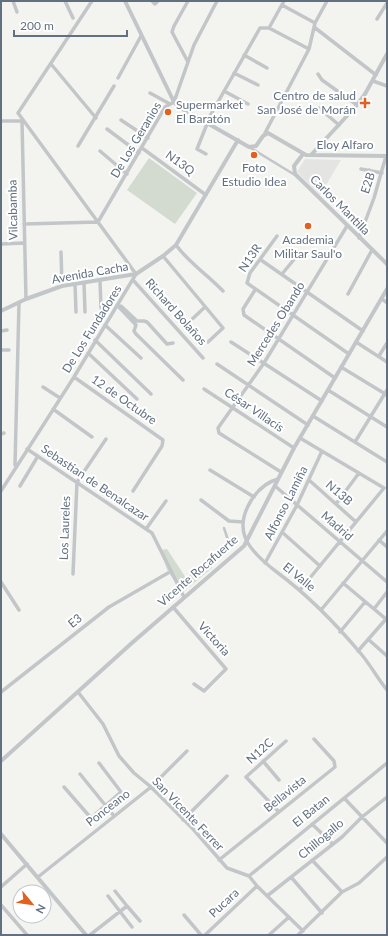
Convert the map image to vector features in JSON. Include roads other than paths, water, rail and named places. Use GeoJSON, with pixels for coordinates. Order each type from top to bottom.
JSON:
{"type":"FeatureCollection","features":[{"type":"Feature","properties":{"kind":"street"},"geometry":{"type":"LineString","coordinates":[[12,1],[17,12]]}},
{"type":"Feature","properties":{"kind":"street"},"geometry":{"type":"LineString","coordinates":[[65,1],[73,18]]}},
{"type":"Feature","properties":{"kind":"street"},"geometry":{"type":"LineString","coordinates":[[92,1],[51,64],[96,118]]}},
{"type":"Feature","properties":{"kind":"street"},"geometry":{"type":"LineString","coordinates":[[125,1],[172,103]]}},
{"type":"Feature","properties":{"kind":"street"},"geometry":{"type":"LineString","coordinates":[[152,2],[156,4],[158,1]]}},
{"type":"Feature","properties":{"kind":"street"},"geometry":{"type":"LineString","coordinates":[[188,1],[172,32],[188,62]]}},
{"type":"Feature","properties":{"kind":"street","name":"De Los Geranios"},"geometry":{"type":"LineString","coordinates":[[98,222],[166,107],[172,103],[194,45],[217,1]]}},
{"type":"Feature","properties":{"kind":"street"},"geometry":{"type":"LineString","coordinates":[[249,147],[256,146],[265,133],[309,49],[314,25],[327,1]]}},
{"type":"Feature","properties":{"kind":"street"},"geometry":{"type":"LineString","coordinates":[[377,19],[387,3],[381,1]]}},
{"type":"Feature","properties":{"kind":"street"},"geometry":{"type":"LineString","coordinates":[[269,28],[283,3],[314,25],[376,76]]}},
{"type":"Feature","properties":{"kind":"street"},"geometry":{"type":"LineString","coordinates":[[206,154],[197,149],[206,123],[258,30],[262,28],[269,28],[309,49]]}},
{"type":"Feature","properties":{"kind":"street"},"geometry":{"type":"LineString","coordinates":[[118,78],[141,36]]}},
{"type":"Feature","properties":{"kind":"street"},"geometry":{"type":"LineString","coordinates":[[244,55],[267,68]]}},
{"type":"Feature","properties":{"kind":"street"},"geometry":{"type":"LineString","coordinates":[[311,155],[357,105],[373,81],[386,57]]}},
{"type":"Feature","properties":{"kind":"street","name":"Vilcabamba"},"geometry":{"type":"LineString","coordinates":[[26,299],[22,121],[18,112],[51,64]]}},
{"type":"Feature","properties":{"kind":"street"},"geometry":{"type":"LineString","coordinates":[[234,73],[258,85]]}},
{"type":"Feature","properties":{"kind":"street"},"geometry":{"type":"LineString","coordinates":[[318,74],[322,80],[357,105]]}},
{"type":"Feature","properties":{"kind":"street"},"geometry":{"type":"LineString","coordinates":[[373,81],[387,86]]}},
{"type":"Feature","properties":{"kind":"street"},"geometry":{"type":"LineString","coordinates":[[78,146],[114,86]]}},
{"type":"Feature","properties":{"kind":"street"},"geometry":{"type":"LineString","coordinates":[[224,91],[248,104]]}},
{"type":"Feature","properties":{"kind":"street"},"geometry":{"type":"LineString","coordinates":[[150,93],[172,103],[238,140],[297,176]]}},
{"type":"Feature","properties":{"kind":"street"},"geometry":{"type":"LineString","coordinates":[[319,108],[338,125]]}},
{"type":"Feature","properties":{"kind":"street"},"geometry":{"type":"LineString","coordinates":[[121,120],[148,138]]}},
{"type":"Feature","properties":{"kind":"street"},"geometry":{"type":"LineString","coordinates":[[1,121],[22,121],[136,274]]}},
{"type":"Feature","properties":{"kind":"street"},"geometry":{"type":"LineString","coordinates":[[107,129],[139,153]]}},
{"type":"Feature","properties":{"kind":"street"},"geometry":{"type":"LineString","coordinates":[[265,133],[275,136],[303,154],[294,166],[294,172],[297,176]]}},
{"type":"Feature","properties":{"kind":"street","name":"Avenida Cacha"},"geometry":{"type":"LineString","coordinates":[[1,311],[18,302],[62,286],[136,274],[163,256],[176,245],[238,140]]}},
{"type":"Feature","properties":{"kind":"street","name":"N13Q"},"geometry":{"type":"LineString","coordinates":[[142,148],[206,194]]}},
{"type":"Feature","properties":{"kind":"street"},"geometry":{"type":"LineString","coordinates":[[100,151],[127,174]]}},
{"type":"Feature","properties":{"kind":"street","name":"Eloy Alfaro"},"geometry":{"type":"LineString","coordinates":[[303,154],[386,156]]}},
{"type":"Feature","properties":{"kind":"street","name":"E2B"},"geometry":{"type":"LineString","coordinates":[[359,238],[382,173],[386,156]]}},
{"type":"Feature","properties":{"kind":"street"},"geometry":{"type":"LineString","coordinates":[[361,169],[382,173]]}},
{"type":"Feature","properties":{"kind":"street"},"geometry":{"type":"LineString","coordinates":[[364,186],[369,170]]}},
{"type":"Feature","properties":{"kind":"street","name":"Carlos Mantilla"},"geometry":{"type":"LineString","coordinates":[[297,176],[387,264]]}},
{"type":"Feature","properties":{"kind":"street"},"geometry":{"type":"LineString","coordinates":[[24,224],[98,222]]}},
{"type":"Feature","properties":{"kind":"street","name":"Mercedes Obando"},"geometry":{"type":"LineString","coordinates":[[281,472],[219,433],[218,430],[264,364],[347,226]]}},
{"type":"Feature","properties":{"kind":"street","name":"N13R"},"geometry":{"type":"LineString","coordinates":[[255,290],[246,281],[277,236]]}},
{"type":"Feature","properties":{"kind":"street"},"geometry":{"type":"LineString","coordinates":[[1,244],[24,243]]}},
{"type":"Feature","properties":{"kind":"street"},"geometry":{"type":"LineString","coordinates":[[176,245],[191,264],[210,277],[223,291]]}},
{"type":"Feature","properties":{"kind":"street"},"geometry":{"type":"LineString","coordinates":[[348,294],[372,250]]}},
{"type":"Feature","properties":{"kind":"street"},"geometry":{"type":"LineString","coordinates":[[61,252],[62,286]]}},
{"type":"Feature","properties":{"kind":"street"},"geometry":{"type":"LineString","coordinates":[[163,256],[223,328],[208,342]]}},
{"type":"Feature","properties":{"kind":"street"},"geometry":{"type":"LineString","coordinates":[[282,274],[296,257]]}},
{"type":"Feature","properties":{"kind":"street"},"geometry":{"type":"LineString","coordinates":[[261,260],[363,331]]}},
{"type":"Feature","properties":{"kind":"street","name":"De Los Fundadores"},"geometry":{"type":"LineString","coordinates":[[1,491],[74,377],[136,274]]}},
{"type":"Feature","properties":{"kind":"street","name":"Richard Bolaños"},"geometry":{"type":"LineString","coordinates":[[133,280],[203,358]]}},
{"type":"Feature","properties":{"kind":"street"},"geometry":{"type":"LineString","coordinates":[[100,281],[101,308]]}},
{"type":"Feature","properties":{"kind":"street"},"geometry":{"type":"LineString","coordinates":[[84,283],[85,312]]}},
{"type":"Feature","properties":{"kind":"street"},"geometry":{"type":"LineString","coordinates":[[75,284],[76,312]]}},
{"type":"Feature","properties":{"kind":"street"},"geometry":{"type":"LineString","coordinates":[[335,378],[242,314],[243,309],[255,290],[349,354]]}},
{"type":"Feature","properties":{"kind":"street","name":"Vicente Rocafuerte"},"geometry":{"type":"LineString","coordinates":[[1,761],[184,597],[234,556],[247,542],[294,448],[387,290]]}},
{"type":"Feature","properties":{"kind":"street"},"geometry":{"type":"LineString","coordinates":[[382,299],[387,304]]}},
{"type":"Feature","properties":{"kind":"street"},"geometry":{"type":"LineString","coordinates":[[16,466],[18,302]]}},
{"type":"Feature","properties":{"kind":"street"},"geometry":{"type":"LineString","coordinates":[[118,304],[137,321],[147,322],[167,344],[173,343]]}},
{"type":"Feature","properties":{"kind":"street"},"geometry":{"type":"LineString","coordinates":[[118,304],[136,325],[134,331],[136,334],[183,380]]}},
{"type":"Feature","properties":{"kind":"street"},"geometry":{"type":"LineString","coordinates":[[188,323],[205,307]]}},
{"type":"Feature","properties":{"kind":"street"},"geometry":{"type":"LineString","coordinates":[[105,325],[141,358]]}},
{"type":"Feature","properties":{"kind":"street"},"geometry":{"type":"LineString","coordinates":[[1,330],[7,330]]}},
{"type":"Feature","properties":{"kind":"street"},"geometry":{"type":"LineString","coordinates":[[95,340],[151,394]]}},
{"type":"Feature","properties":{"kind":"street"},"geometry":{"type":"LineString","coordinates":[[231,342],[322,401]]}},
{"type":"Feature","properties":{"kind":"street"},"geometry":{"type":"LineString","coordinates":[[356,342],[387,362]]}},
{"type":"Feature","properties":{"kind":"street"},"geometry":{"type":"LineString","coordinates":[[379,356],[387,343]]}},
{"type":"Feature","properties":{"kind":"street"},"geometry":{"type":"LineString","coordinates":[[1,350],[9,350]]}},
{"type":"Feature","properties":{"kind":"street"},"geometry":{"type":"LineString","coordinates":[[88,353],[137,399]]}},
{"type":"Feature","properties":{"kind":"street"},"geometry":{"type":"LineString","coordinates":[[217,364],[308,425]]}},
{"type":"Feature","properties":{"kind":"street"},"geometry":{"type":"LineString","coordinates":[[342,367],[386,395]]}},
{"type":"Feature","properties":{"kind":"street","name":"12 de Octubre"},"geometry":{"type":"LineString","coordinates":[[74,377],[163,440],[162,446],[133,491]]}},
{"type":"Feature","properties":{"kind":"street"},"geometry":{"type":"LineString","coordinates":[[43,387],[60,398]]}},
{"type":"Feature","properties":{"kind":"street","name":"César Villacís"},"geometry":{"type":"LineString","coordinates":[[204,389],[294,448]]}},
{"type":"Feature","properties":{"kind":"street"},"geometry":{"type":"LineString","coordinates":[[328,390],[387,427]]}},
{"type":"Feature","properties":{"kind":"street"},"geometry":{"type":"LineString","coordinates":[[355,442],[370,416],[386,395],[387,390]]}},
{"type":"Feature","properties":{"kind":"street"},"geometry":{"type":"LineString","coordinates":[[53,409],[92,437]]}},
{"type":"Feature","properties":{"kind":"street"},"geometry":{"type":"LineString","coordinates":[[313,416],[387,462]]}},
{"type":"Feature","properties":{"kind":"street"},"geometry":{"type":"LineString","coordinates":[[300,438],[384,488],[300,590]]}},
{"type":"Feature","properties":{"kind":"street"},"geometry":{"type":"LineString","coordinates":[[77,482],[106,439]]}},
{"type":"Feature","properties":{"kind":"street","name":"Sebastian de Benalcazar"},"geometry":{"type":"LineString","coordinates":[[16,448],[26,450],[38,456],[152,533],[184,597]]}},
{"type":"Feature","properties":{"kind":"street","name":"Alfonso Lamiña"},"geometry":{"type":"LineString","coordinates":[[266,563],[297,505],[322,451]]}},
{"type":"Feature","properties":{"kind":"street"},"geometry":{"type":"LineString","coordinates":[[20,486],[38,456]]}},
{"type":"Feature","properties":{"kind":"street"},"geometry":{"type":"LineString","coordinates":[[210,470],[254,497]]}},
{"type":"Feature","properties":{"kind":"street"},"geometry":{"type":"LineString","coordinates":[[336,504],[359,473]]}},
{"type":"Feature","properties":{"kind":"street"},"geometry":{"type":"LineString","coordinates":[[247,542],[244,536],[243,522],[254,497],[264,485],[278,480]]}},
{"type":"Feature","properties":{"kind":"street","name":"N13B"},"geometry":{"type":"LineString","coordinates":[[309,480],[356,522]]}},
{"type":"Feature","properties":{"kind":"street","name":"Los Laureles"},"geometry":{"type":"LineString","coordinates":[[74,574],[77,482]]}},
{"type":"Feature","properties":{"kind":"street","name":"Madrid"},"geometry":{"type":"LineString","coordinates":[[275,486],[387,582]]}},
{"type":"Feature","properties":{"kind":"street"},"geometry":{"type":"LineString","coordinates":[[201,500],[229,521],[243,522]]}},
{"type":"Feature","properties":{"kind":"street"},"geometry":{"type":"LineString","coordinates":[[146,529],[166,501]]}},
{"type":"Feature","properties":{"kind":"street"},"geometry":{"type":"LineString","coordinates":[[224,528],[229,543]]}},
{"type":"Feature","properties":{"kind":"street"},"geometry":{"type":"LineString","coordinates":[[321,610],[387,531]]}},
{"type":"Feature","properties":{"kind":"street"},"geometry":{"type":"LineString","coordinates":[[282,533],[320,566]]}},
{"type":"Feature","properties":{"kind":"street"},"geometry":{"type":"LineString","coordinates":[[379,540],[387,547]]}},
{"type":"Feature","properties":{"kind":"street","name":"El Valle"},"geometry":{"type":"LineString","coordinates":[[247,542],[266,563],[300,590],[321,610],[358,651],[387,690]]}},
{"type":"Feature","properties":{"kind":"street","name":"E3"},"geometry":{"type":"LineString","coordinates":[[1,692],[109,607],[168,573]]}},
{"type":"Feature","properties":{"kind":"street"},"geometry":{"type":"LineString","coordinates":[[1,582],[19,610]]}},
{"type":"Feature","properties":{"kind":"street"},"geometry":{"type":"LineString","coordinates":[[344,584],[386,619],[358,651]]}},
{"type":"Feature","properties":{"kind":"street"},"geometry":{"type":"LineString","coordinates":[[374,609],[387,592]]}},
{"type":"Feature","properties":{"kind":"street"},"geometry":{"type":"LineString","coordinates":[[340,632],[365,602]]}},
{"type":"Feature","properties":{"kind":"street","name":"Victoria"},"geometry":{"type":"LineString","coordinates":[[173,607],[226,669],[204,691],[194,684]]}},
{"type":"Feature","properties":{"kind":"street"},"geometry":{"type":"LineString","coordinates":[[369,640],[387,656]]}},
{"type":"Feature","properties":{"kind":"street","name":"San Vicente Ferrer"},"geometry":{"type":"LineString","coordinates":[[78,692],[104,724],[123,760],[134,773],[151,787],[219,860],[232,871],[249,876]]}},
{"type":"Feature","properties":{"kind":"street","name":"Bellavista"},"geometry":{"type":"LineString","coordinates":[[219,860],[278,811],[336,766],[334,761],[314,739]]}},
{"type":"Feature","properties":{"kind":"street","name":"N12C"},"geometry":{"type":"LineString","coordinates":[[278,811],[247,778],[263,761],[286,741]]}},
{"type":"Feature","properties":{"kind":"street","name":"Ponceano"},"geometry":{"type":"LineString","coordinates":[[38,877],[151,787],[187,751]]}},
{"type":"Feature","properties":{"kind":"street"},"geometry":{"type":"LineString","coordinates":[[263,761],[279,780]]}},
{"type":"Feature","properties":{"kind":"street"},"geometry":{"type":"LineString","coordinates":[[64,787],[91,818],[121,792],[99,763]]}},
{"type":"Feature","properties":{"kind":"street","name":"El Batan"},"geometry":{"type":"LineString","coordinates":[[249,876],[386,765]]}},
{"type":"Feature","properties":{"kind":"street"},"geometry":{"type":"LineString","coordinates":[[80,774],[114,816]]}},
{"type":"Feature","properties":{"kind":"street"},"geometry":{"type":"LineString","coordinates":[[183,820],[227,776]]}},
{"type":"Feature","properties":{"kind":"street","name":"Chillogallo"},"geometry":{"type":"LineString","coordinates":[[266,896],[333,844],[362,817],[387,797]]}},
{"type":"Feature","properties":{"kind":"street"},"geometry":{"type":"LineString","coordinates":[[344,798],[387,844]]}},
{"type":"Feature","properties":{"kind":"street"},"geometry":{"type":"LineString","coordinates":[[312,824],[333,844]]}},
{"type":"Feature","properties":{"kind":"street"},"geometry":{"type":"LineString","coordinates":[[1,834],[86,935]]}},
{"type":"Feature","properties":{"kind":"street"},"geometry":{"type":"LineString","coordinates":[[298,935],[342,892],[359,883],[387,857]]}},
{"type":"Feature","properties":{"kind":"street"},"geometry":{"type":"LineString","coordinates":[[312,860],[342,892]]}},
{"type":"Feature","properties":{"kind":"street"},"geometry":{"type":"LineString","coordinates":[[1,887],[27,864]]}},
{"type":"Feature","properties":{"kind":"street"},"geometry":{"type":"LineString","coordinates":[[249,876],[266,896],[303,931]]}},
{"type":"Feature","properties":{"kind":"street"},"geometry":{"type":"LineString","coordinates":[[290,877],[322,913]]}},
{"type":"Feature","properties":{"kind":"street","name":"Pucara"},"geometry":{"type":"LineString","coordinates":[[204,935],[257,886]]}},
{"type":"Feature","properties":{"kind":"street"},"geometry":{"type":"LineString","coordinates":[[115,891],[140,921]]}},
{"type":"Feature","properties":{"kind":"street"},"geometry":{"type":"LineString","coordinates":[[108,896],[132,927]]}},
{"type":"Feature","properties":{"kind":"street"},"geometry":{"type":"LineString","coordinates":[[1,904],[27,935]]}},
{"type":"Feature","properties":{"kind":"street"},"geometry":{"type":"LineString","coordinates":[[90,935],[127,906]]}},
{"type":"Feature","properties":{"kind":"street"},"geometry":{"type":"LineString","coordinates":[[184,916],[201,935]]}},
{"type":"Feature","properties":{"kind":"street"},"geometry":{"type":"LineString","coordinates":[[269,935],[289,917]]}},
{"type":"Feature","properties":{"kind":"place","name":"Centro de salud San José de Morán"},"geometry":{"type":"Point","coordinates":[365,103]}},
{"type":"Feature","properties":{"kind":"place","name":"Supermarket El Baratón"},"geometry":{"type":"Point","coordinates":[168,112]}},
{"type":"Feature","properties":{"kind":"place","name":"Foto Estudio Idea"},"geometry":{"type":"Point","coordinates":[254,155]}},
{"type":"Feature","properties":{"kind":"place","name":"Academia Militar Saul'o"},"geometry":{"type":"Point","coordinates":[308,226]}}]}
